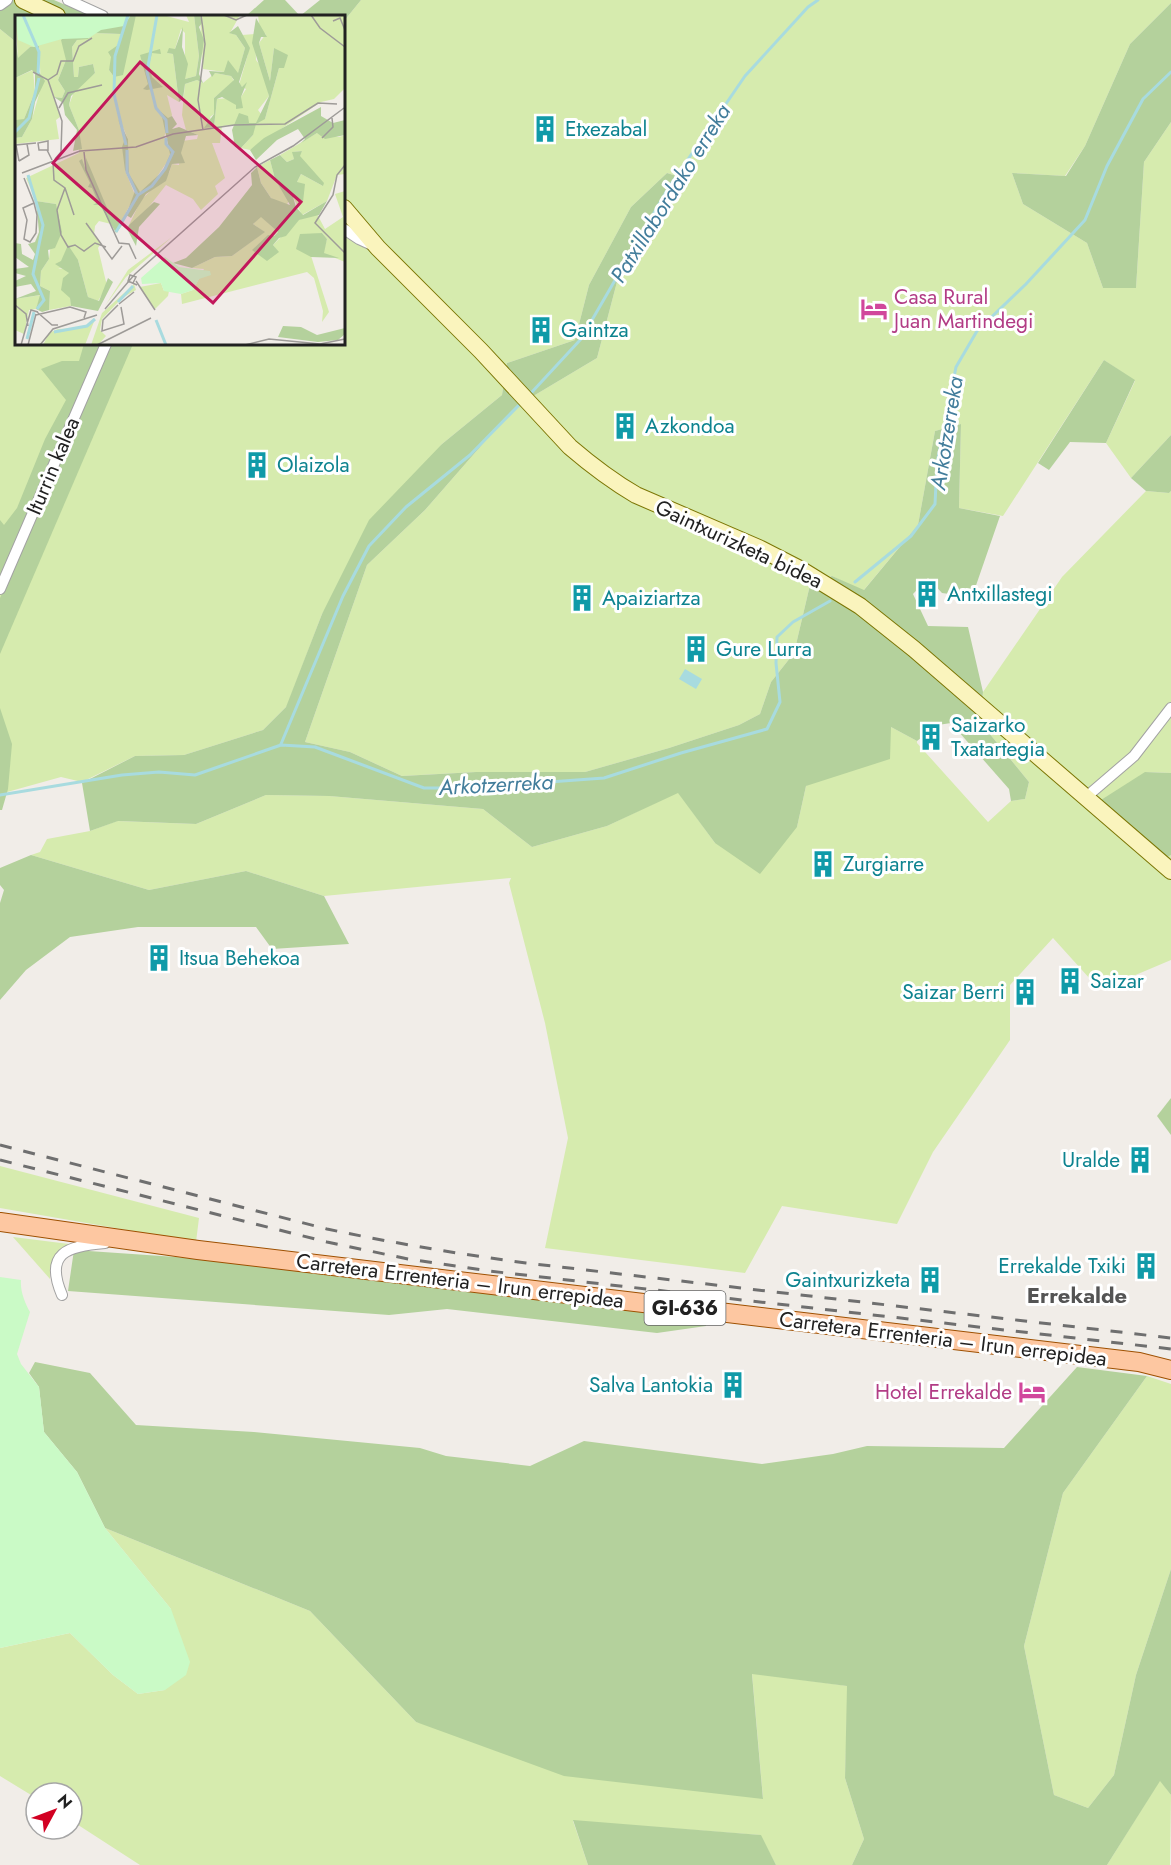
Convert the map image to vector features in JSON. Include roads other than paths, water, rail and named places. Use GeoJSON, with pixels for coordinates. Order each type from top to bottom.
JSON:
{"type":"FeatureCollection","features":[{"type":"Feature","properties":{"kind":"main road"},"geometry":{"type":"LineString","coordinates":[[23,0],[55,15]]}},
{"type":"Feature","properties":{"kind":"main road","name":"Gaintxurizketa bidea"},"geometry":{"type":"LineString","coordinates":[[345,209],[378,248],[481,351],[570,447],[601,473],[636,495],[761,549],[800,569],[860,606],[968,695],[1171,871]]}},
{"type":"Feature","properties":{"kind":"main road","name":"Gaintxurizketa bidea"},"geometry":{"type":"LineString","coordinates":[[345,221],[378,248]]}},
{"type":"Feature","properties":{"kind":"main road","name":"Carretera Errenteria – Irun errepidea"},"geometry":{"type":"LineString","coordinates":[[3,1222],[132,1241],[1139,1362],[1171,1370]]}},
{"type":"Feature","properties":{"kind":"street"},"geometry":{"type":"LineString","coordinates":[[0,4],[7,0]]}},
{"type":"Feature","properties":{"kind":"street"},"geometry":{"type":"LineString","coordinates":[[68,0],[101,15]]}},
{"type":"Feature","properties":{"kind":"street"},"geometry":{"type":"LineString","coordinates":[[345,230],[358,239],[378,248]]}},
{"type":"Feature","properties":{"kind":"street","name":"Iturrin kalea"},"geometry":{"type":"LineString","coordinates":[[0,589],[106,345]]}},
{"type":"Feature","properties":{"kind":"street"},"geometry":{"type":"LineString","coordinates":[[1085,798],[1134,756],[1171,708]]}},
{"type":"Feature","properties":{"kind":"street"},"geometry":{"type":"LineString","coordinates":[[62,1295],[55,1280],[54,1270],[58,1259],[68,1249],[91,1244],[132,1241]]}},
{"type":"Feature","properties":{"kind":"water"},"geometry":{"type":"Polygon","coordinates":[[[685,669],[702,679],[696,689],[679,679],[685,669]]]}},
{"type":"Feature","properties":{"kind":"waterway","name":"Patxillabordako erreka"},"geometry":{"type":"LineString","coordinates":[[532,392],[581,339],[669,187],[745,76],[808,7],[818,0]]}},
{"type":"Feature","properties":{"kind":"waterway","name":"Arkotzerreka"},"geometry":{"type":"LineString","coordinates":[[855,582],[911,536],[935,504],[937,463],[956,367],[977,331],[1026,284],[1085,220],[1107,166],[1143,99],[1171,72]]}},
{"type":"Feature","properties":{"kind":"waterway","name":"Patxillabordako erreka"},"geometry":{"type":"LineString","coordinates":[[281,744],[343,596],[369,546],[406,507],[470,455],[520,404]]}},
{"type":"Feature","properties":{"kind":"waterway","name":"Arkotzerreka"},"geometry":{"type":"LineString","coordinates":[[0,795],[122,775],[159,772],[195,775],[281,745],[315,747],[424,788],[467,788],[604,778],[767,729],[780,702],[776,663],[777,637],[793,622],[830,601]]}},
{"type":"Feature","properties":{"kind":"railway"},"geometry":{"type":"LineString","coordinates":[[0,1145],[327,1229],[451,1252],[526,1263],[1171,1338]]}},
{"type":"Feature","properties":{"kind":"railway"},"geometry":{"type":"LineString","coordinates":[[0,1160],[327,1242],[408,1259],[489,1271],[1171,1349]]}},
{"type":"Feature","properties":{"kind":"place","name":"Etxezabal"},"geometry":{"type":"Point","coordinates":[545,129]}},
{"type":"Feature","properties":{"kind":"place","name":"Casa Rural Juan Martindegi"},"geometry":{"type":"Point","coordinates":[874,309]}},
{"type":"Feature","properties":{"kind":"place","name":"Gaintza"},"geometry":{"type":"Point","coordinates":[541,330]}},
{"type":"Feature","properties":{"kind":"place","name":"Azkondoa"},"geometry":{"type":"Point","coordinates":[625,426]}},
{"type":"Feature","properties":{"kind":"place","name":"Olaizola"},"geometry":{"type":"Point","coordinates":[257,465]}},
{"type":"Feature","properties":{"kind":"place","name":"Antxillastegi"},"geometry":{"type":"Point","coordinates":[927,594]}},
{"type":"Feature","properties":{"kind":"place","name":"Apaiziartza"},"geometry":{"type":"Point","coordinates":[582,598]}},
{"type":"Feature","properties":{"kind":"place","name":"Gure Lurra"},"geometry":{"type":"Point","coordinates":[696,649]}},
{"type":"Feature","properties":{"kind":"place","name":"Saizarko Txatartegia"},"geometry":{"type":"Point","coordinates":[931,737]}},
{"type":"Feature","properties":{"kind":"place","name":"Zurgiarre"},"geometry":{"type":"Point","coordinates":[823,864]}},
{"type":"Feature","properties":{"kind":"place","name":"Itsua Behekoa"},"geometry":{"type":"Point","coordinates":[159,958]}},
{"type":"Feature","properties":{"kind":"place","name":"Saizar"},"geometry":{"type":"Point","coordinates":[1070,981]}},
{"type":"Feature","properties":{"kind":"place","name":"Saizar Berri"},"geometry":{"type":"Point","coordinates":[1025,992]}},
{"type":"Feature","properties":{"kind":"place","name":"Uralde"},"geometry":{"type":"Point","coordinates":[1140,1160]}},
{"type":"Feature","properties":{"kind":"place","name":"Errekalde Txiki"},"geometry":{"type":"Point","coordinates":[1146,1266]}},
{"type":"Feature","properties":{"kind":"place","name":"Gaintxurizketa"},"geometry":{"type":"Point","coordinates":[930,1280]}},
{"type":"Feature","properties":{"kind":"place","name":"Salva Lantokia"},"geometry":{"type":"Point","coordinates":[733,1385]}},
{"type":"Feature","properties":{"kind":"place","name":"Hotel Errekalde"},"geometry":{"type":"Point","coordinates":[1032,1392]}},
{"type":"Feature","properties":{"kind":"district","name":"Errekalde"},"geometry":{"type":"Point","coordinates":[1077,1295]}}]}
